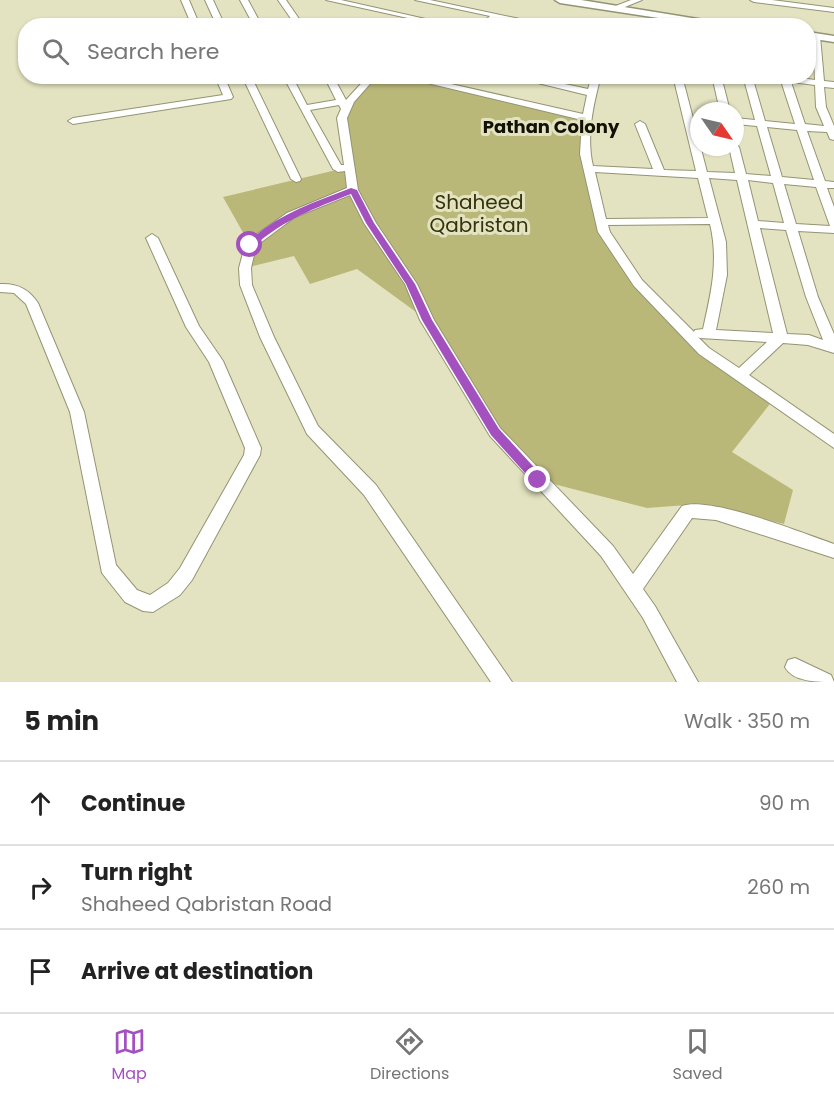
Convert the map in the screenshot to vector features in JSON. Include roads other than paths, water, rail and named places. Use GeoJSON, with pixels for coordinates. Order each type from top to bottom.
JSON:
{"type":"FeatureCollection","features":[{"type":"Feature","properties":{"kind":"main road"},"geometry":{"type":"LineString","coordinates":[[565,0],[673,18]]}},
{"type":"Feature","properties":{"kind":"main road"},"geometry":{"type":"LineString","coordinates":[[816,37],[834,39]]}},
{"type":"Feature","properties":{"kind":"street"},"geometry":{"type":"LineString","coordinates":[[185,0],[193,18]]}},
{"type":"Feature","properties":{"kind":"street"},"geometry":{"type":"LineString","coordinates":[[209,0],[217,18]]}},
{"type":"Feature","properties":{"kind":"street"},"geometry":{"type":"LineString","coordinates":[[244,0],[254,18]]}},
{"type":"Feature","properties":{"kind":"street"},"geometry":{"type":"LineString","coordinates":[[282,0],[294,18]]}},
{"type":"Feature","properties":{"kind":"street"},"geometry":{"type":"LineString","coordinates":[[330,0],[407,18]]}},
{"type":"Feature","properties":{"kind":"street"},"geometry":{"type":"LineString","coordinates":[[419,0],[510,18]]}},
{"type":"Feature","properties":{"kind":"street"},"geometry":{"type":"LineString","coordinates":[[440,18],[462,0]]}},
{"type":"Feature","properties":{"kind":"street"},"geometry":{"type":"LineString","coordinates":[[612,9],[638,0]]}},
{"type":"Feature","properties":{"kind":"street"},"geometry":{"type":"LineString","coordinates":[[754,0],[834,9]]}},
{"type":"Feature","properties":{"kind":"street"},"geometry":{"type":"LineString","coordinates":[[775,0],[785,4]]}},
{"type":"Feature","properties":{"kind":"street"},"geometry":{"type":"LineString","coordinates":[[813,0],[834,9]]}},
{"type":"Feature","properties":{"kind":"street"},"geometry":{"type":"LineString","coordinates":[[493,18],[496,15]]}},
{"type":"Feature","properties":{"kind":"street"},"geometry":{"type":"LineString","coordinates":[[816,63],[821,107],[833,132]]}},
{"type":"Feature","properties":{"kind":"street"},"geometry":{"type":"LineString","coordinates":[[816,83],[834,85]]}},
{"type":"Feature","properties":{"kind":"street"},"geometry":{"type":"LineString","coordinates":[[73,121],[228,97],[222,84]]}},
{"type":"Feature","properties":{"kind":"street"},"geometry":{"type":"LineString","coordinates":[[250,84],[296,179]]}},
{"type":"Feature","properties":{"kind":"street"},"geometry":{"type":"LineString","coordinates":[[291,84],[338,169],[349,167]]}},
{"type":"Feature","properties":{"kind":"street"},"geometry":{"type":"LineString","coordinates":[[332,84],[344,106]]}},
{"type":"Feature","properties":{"kind":"street"},"geometry":{"type":"LineString","coordinates":[[365,84],[344,106],[342,118],[353,190],[370,223],[411,284],[427,320],[495,432],[607,551],[633,589],[688,682]]}},
{"type":"Feature","properties":{"kind":"street"},"geometry":{"type":"LineString","coordinates":[[447,84],[588,118]]}},
{"type":"Feature","properties":{"kind":"street"},"geometry":{"type":"LineString","coordinates":[[550,84],[592,93]]}},
{"type":"Feature","properties":{"kind":"street"},"geometry":{"type":"LineString","coordinates":[[595,84],[588,118],[585,154],[604,232],[638,283],[704,351],[834,442]]}},
{"type":"Feature","properties":{"kind":"street"},"geometry":{"type":"LineString","coordinates":[[679,84],[701,175],[716,221],[721,274],[709,333]]}},
{"type":"Feature","properties":{"kind":"street"},"geometry":{"type":"LineString","coordinates":[[718,84],[723,102]]}},
{"type":"Feature","properties":{"kind":"street"},"geometry":{"type":"LineString","coordinates":[[749,84],[812,297],[834,348]]}},
{"type":"Feature","properties":{"kind":"street"},"geometry":{"type":"LineString","coordinates":[[786,84],[834,224]]}},
{"type":"Feature","properties":{"kind":"street"},"geometry":{"type":"LineString","coordinates":[[304,108],[344,106]]}},
{"type":"Feature","properties":{"kind":"street"},"geometry":{"type":"LineString","coordinates":[[744,122],[833,132]]}},
{"type":"Feature","properties":{"kind":"street"},"geometry":{"type":"LineString","coordinates":[[640,124],[660,172]]}},
{"type":"Feature","properties":{"kind":"street"},"geometry":{"type":"LineString","coordinates":[[736,156],[782,337]]}},
{"type":"Feature","properties":{"kind":"street"},"geometry":{"type":"LineString","coordinates":[[589,169],[742,177],[834,185]]}},
{"type":"Feature","properties":{"kind":"street"},"geometry":{"type":"LineString","coordinates":[[353,190],[291,215],[250,245],[245,268],[246,285],[267,337],[312,430],[370,490],[502,682]]}},
{"type":"Feature","properties":{"kind":"street"},"geometry":{"type":"LineString","coordinates":[[601,222],[716,221]]}},
{"type":"Feature","properties":{"kind":"street"},"geometry":{"type":"LineString","coordinates":[[754,224],[834,230]]}},
{"type":"Feature","properties":{"kind":"street"},"geometry":{"type":"LineString","coordinates":[[0,288],[16,288],[25,293],[32,303],[77,412],[108,568],[131,596],[142,603],[153,604],[164,597],[186,574],[252,455],[253,448],[216,361],[193,327],[152,238]]}},
{"type":"Feature","properties":{"kind":"street"},"geometry":{"type":"LineString","coordinates":[[685,332],[782,337],[809,340],[834,348]]}},
{"type":"Feature","properties":{"kind":"street"},"geometry":{"type":"LineString","coordinates":[[739,376],[782,337]]}},
{"type":"Feature","properties":{"kind":"street"},"geometry":{"type":"LineString","coordinates":[[633,589],[688,511],[716,513],[834,551]]}},
{"type":"Feature","properties":{"kind":"street"},"geometry":{"type":"LineString","coordinates":[[795,667],[824,682]]}},
{"type":"Feature","properties":{"kind":"district","name":"Pathan Colony"},"geometry":{"type":"Point","coordinates":[551,126]}},
{"type":"Feature","properties":{"kind":"park label","name":"Shaheed Qabristan"},"geometry":{"type":"Point","coordinates":[479,214]}}]}
